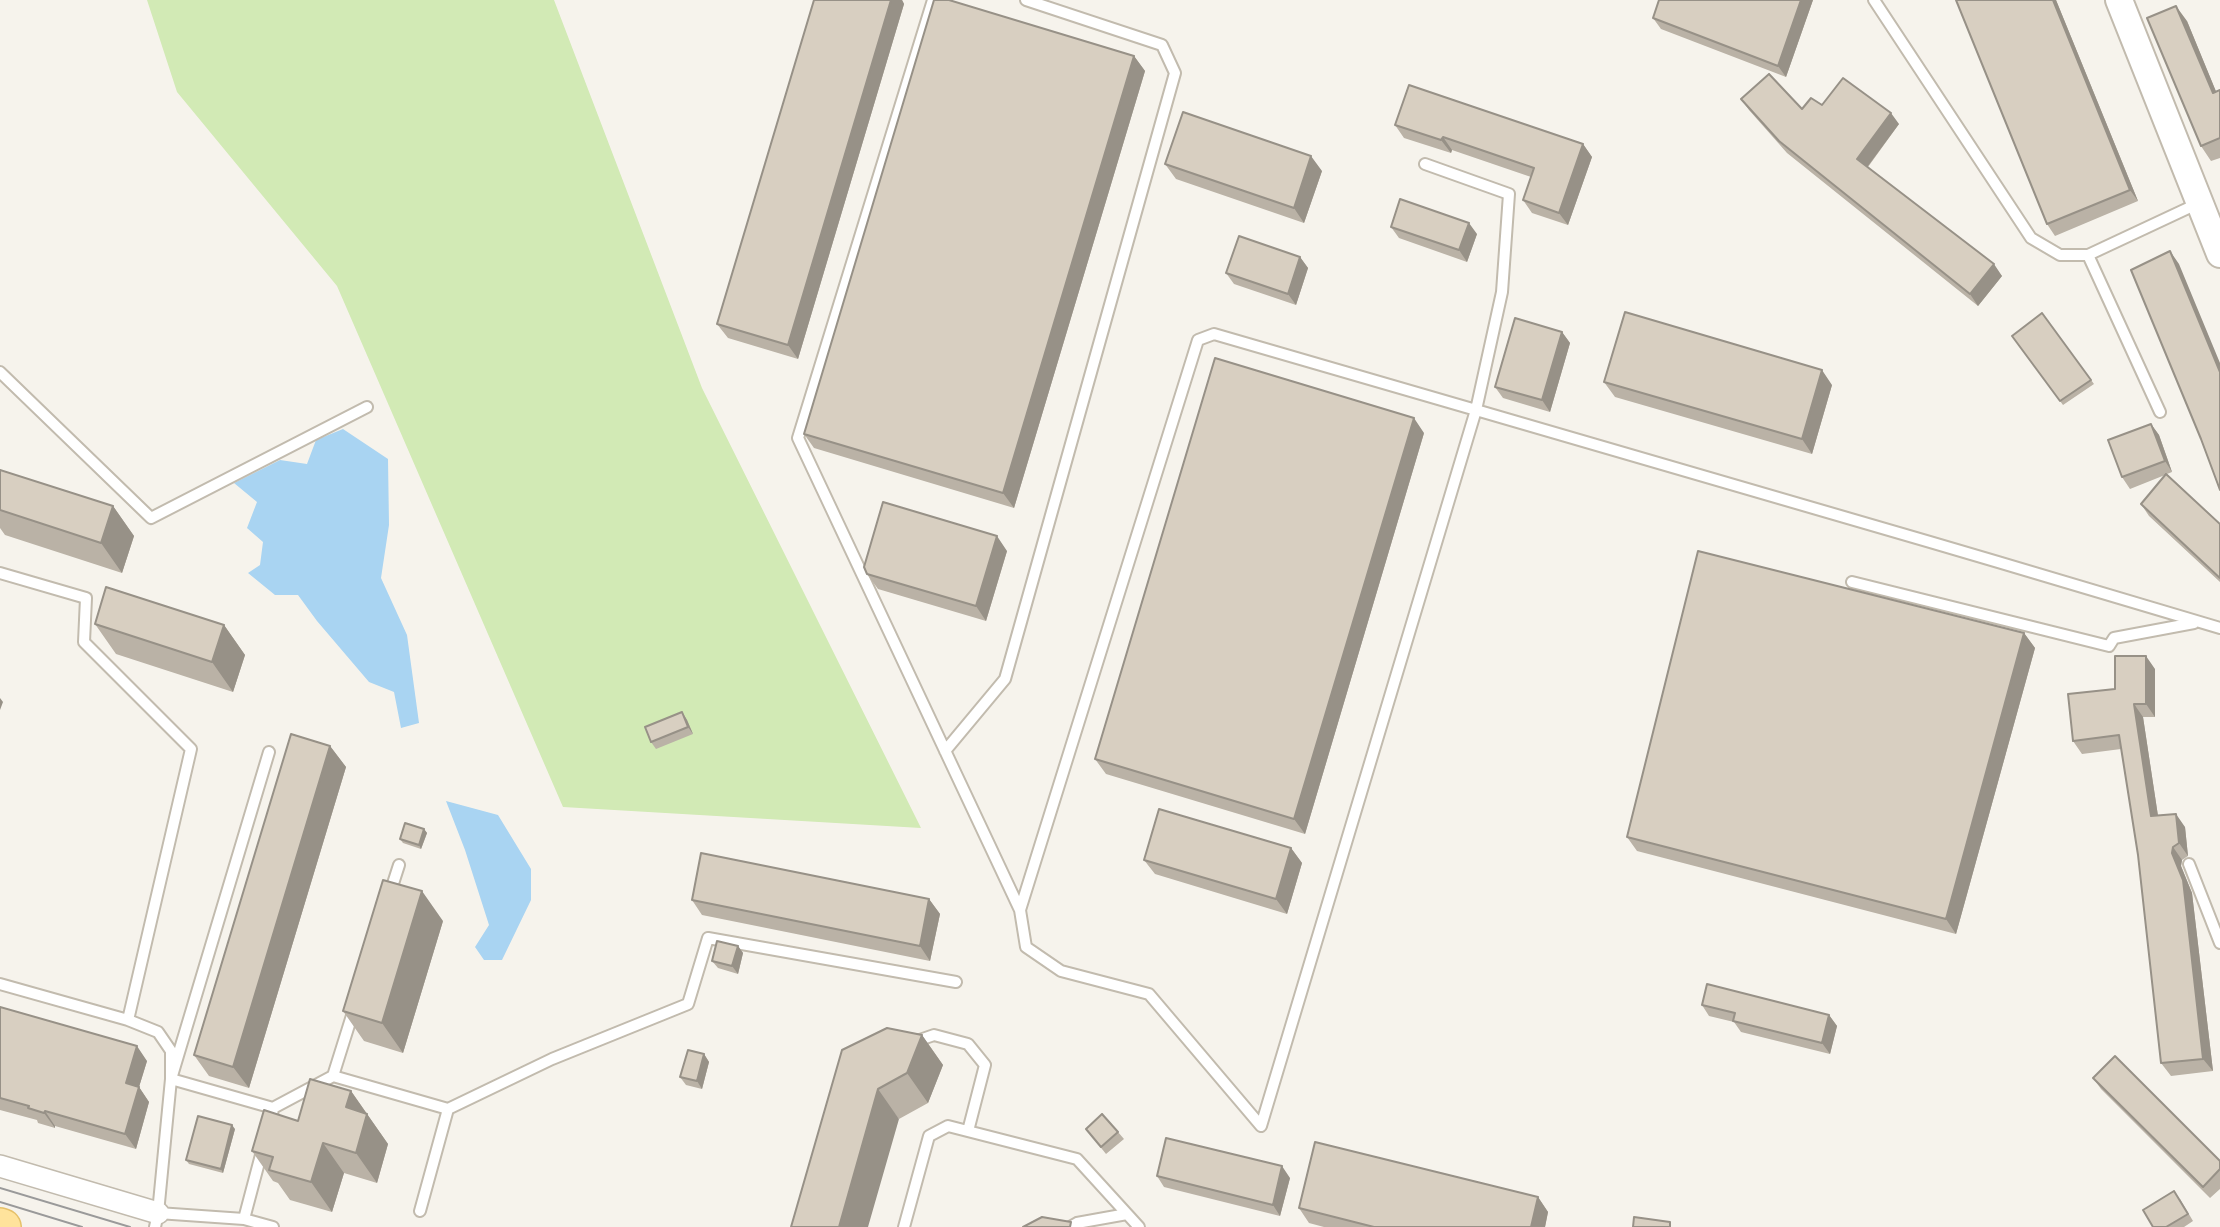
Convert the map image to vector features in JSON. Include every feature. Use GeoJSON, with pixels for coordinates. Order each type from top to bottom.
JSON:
{"type":"FeatureCollection","features":[{"type":"Feature","properties":{"kind":"street"},"geometry":{"type":"LineString","coordinates":[[2119,0],[2220,254]]}},
{"type":"Feature","properties":{"kind":"street"},"geometry":{"type":"LineString","coordinates":[[0,1166],[156,1220]]}},
{"type":"Feature","properties":{"kind":"lane"},"geometry":{"type":"LineString","coordinates":[[933,0],[798,438],[1020,910],[1026,947],[1061,971],[1149,994],[1261,1126],[1476,410],[1502,292],[1510,194],[1425,164]]}},
{"type":"Feature","properties":{"kind":"lane"},"geometry":{"type":"LineString","coordinates":[[945,751],[1005,680],[1175,73],[1161,45],[1026,0]]}},
{"type":"Feature","properties":{"kind":"lane"},"geometry":{"type":"LineString","coordinates":[[1874,0],[2031,238],[2060,255],[2088,255],[2200,203]]}},
{"type":"Feature","properties":{"kind":"lane"},"geometry":{"type":"LineString","coordinates":[[2088,255],[2160,412]]}},
{"type":"Feature","properties":{"kind":"lane"},"geometry":{"type":"LineString","coordinates":[[1020,910],[1198,340],[1213,334],[2220,628]]}},
{"type":"Feature","properties":{"kind":"lane"},"geometry":{"type":"LineString","coordinates":[[0,372],[151,518],[367,407]]}},
{"type":"Feature","properties":{"kind":"lane"},"geometry":{"type":"LineString","coordinates":[[0,573],[86,598],[84,642],[191,750],[128,1020]]}},
{"type":"Feature","properties":{"kind":"lane"},"geometry":{"type":"LineString","coordinates":[[1852,582],[2109,646],[2114,638],[2197,622]]}},
{"type":"Feature","properties":{"kind":"lane"},"geometry":{"type":"LineString","coordinates":[[172,1079],[269,752]]}},
{"type":"Feature","properties":{"kind":"lane"},"geometry":{"type":"LineString","coordinates":[[2189,863],[2220,943]]}},
{"type":"Feature","properties":{"kind":"lane"},"geometry":{"type":"LineString","coordinates":[[387,904],[399,865]]}},
{"type":"Feature","properties":{"kind":"lane"},"geometry":{"type":"LineString","coordinates":[[172,1079],[273,1108],[333,1076],[449,1109],[552,1059],[688,1003],[708,938],[956,982]]}},
{"type":"Feature","properties":{"kind":"lane"},"geometry":{"type":"LineString","coordinates":[[0,984],[128,1020],[158,1032],[171,1051],[172,1079],[156,1220],[244,1219],[273,1227]]}},
{"type":"Feature","properties":{"kind":"lane"},"geometry":{"type":"LineString","coordinates":[[333,1076],[359,994]]}},
{"type":"Feature","properties":{"kind":"lane"},"geometry":{"type":"LineString","coordinates":[[898,1048],[934,1035],[968,1044],[985,1065],[968,1131]]}},
{"type":"Feature","properties":{"kind":"lane"},"geometry":{"type":"LineString","coordinates":[[270,1121],[273,1108]]}},
{"type":"Feature","properties":{"kind":"lane"},"geometry":{"type":"LineString","coordinates":[[420,1211],[449,1109]]}},
{"type":"Feature","properties":{"kind":"lane"},"geometry":{"type":"LineString","coordinates":[[904,1227],[929,1136],[948,1126],[1077,1159],[1139,1227]]}},
{"type":"Feature","properties":{"kind":"lane"},"geometry":{"type":"LineString","coordinates":[[244,1219],[264,1145]]}},
{"type":"Feature","properties":{"kind":"lane"},"geometry":{"type":"LineString","coordinates":[[1070,1227],[1077,1223],[1127,1214]]}},
{"type":"Feature","properties":{"kind":"green space"},"geometry":{"type":"Polygon","coordinates":[[[147,0],[554,0],[702,388],[921,828],[563,807],[337,286],[177,92],[147,0]]]}},
{"type":"Feature","properties":{"kind":"water"},"geometry":{"type":"Polygon","coordinates":[[[343,429],[388,459],[389,525],[381,578],[407,635],[419,723],[401,728],[394,692],[369,682],[298,595],[275,595],[248,573],[260,565],[263,542],[247,528],[257,502],[234,483],[280,460],[307,464],[316,440],[343,429]]]}},
{"type":"Feature","properties":{"kind":"water"},"geometry":{"type":"Polygon","coordinates":[[[446,801],[498,815],[531,869],[531,900],[502,960],[484,960],[475,947],[489,925],[446,801]]]}},
{"type":"Feature","properties":{"kind":"building"},"geometry":{"type":"Polygon","coordinates":[[[814,0],[891,0],[788,345],[717,324],[814,0]]]}},
{"type":"Feature","properties":{"kind":"building"},"geometry":{"type":"Polygon","coordinates":[[[934,0],[949,0],[1134,56],[1003,493],[804,434],[934,0]]]}},
{"type":"Feature","properties":{"kind":"building"},"geometry":{"type":"Polygon","coordinates":[[[1659,0],[1801,0],[1778,66],[1653,18],[1659,0]]]}},
{"type":"Feature","properties":{"kind":"building"},"geometry":{"type":"Polygon","coordinates":[[[1956,0],[2053,0],[2130,190],[2047,224],[1956,0]]]}},
{"type":"Feature","properties":{"kind":"building"},"geometry":{"type":"Polygon","coordinates":[[[2176,6],[2213,93],[2220,90],[2220,138],[2201,146],[2147,18],[2176,6]]]}},
{"type":"Feature","properties":{"kind":"building"},"geometry":{"type":"Polygon","coordinates":[[[1769,74],[1802,109],[1811,98],[1822,105],[1843,78],[1891,113],[1857,159],[1994,264],[1970,294],[1779,141],[1741,99],[1769,74]]]}},
{"type":"Feature","properties":{"kind":"building"},"geometry":{"type":"Polygon","coordinates":[[[1409,85],[1583,144],[1559,213],[1523,200],[1534,168],[1443,137],[1441,140],[1395,125],[1409,85]]]}},
{"type":"Feature","properties":{"kind":"building"},"geometry":{"type":"Polygon","coordinates":[[[1183,112],[1311,156],[1294,208],[1165,164],[1183,112]]]}},
{"type":"Feature","properties":{"kind":"building"},"geometry":{"type":"Polygon","coordinates":[[[1400,199],[1469,223],[1459,250],[1391,227],[1400,199]]]}},
{"type":"Feature","properties":{"kind":"building"},"geometry":{"type":"Polygon","coordinates":[[[1239,236],[1300,257],[1288,294],[1226,273],[1239,236]]]}},
{"type":"Feature","properties":{"kind":"building"},"geometry":{"type":"Polygon","coordinates":[[[2170,251],[2220,372],[2220,490],[2131,270],[2170,251]]]}},
{"type":"Feature","properties":{"kind":"building"},"geometry":{"type":"Polygon","coordinates":[[[1625,312],[1822,370],[1802,439],[1604,382],[1625,312]]]}},
{"type":"Feature","properties":{"kind":"building"},"geometry":{"type":"Polygon","coordinates":[[[2042,313],[2091,380],[2060,401],[2012,336],[2042,313]]]}},
{"type":"Feature","properties":{"kind":"building"},"geometry":{"type":"Polygon","coordinates":[[[1515,318],[1562,332],[1542,400],[1495,387],[1515,318]]]}},
{"type":"Feature","properties":{"kind":"building"},"geometry":{"type":"Polygon","coordinates":[[[1215,358],[1414,418],[1294,819],[1095,759],[1215,358]]]}},
{"type":"Feature","properties":{"kind":"building"},"geometry":{"type":"Polygon","coordinates":[[[2151,424],[2165,461],[2122,477],[2108,440],[2151,424]]]}},
{"type":"Feature","properties":{"kind":"building"},"geometry":{"type":"Polygon","coordinates":[[[0,470],[113,506],[101,543],[0,510],[0,470]]]}},
{"type":"Feature","properties":{"kind":"building"},"geometry":{"type":"Polygon","coordinates":[[[2166,474],[2220,524],[2220,578],[2141,504],[2166,474]]]}},
{"type":"Feature","properties":{"kind":"building"},"geometry":{"type":"Polygon","coordinates":[[[883,502],[997,536],[976,606],[867,574],[864,567],[883,502]]]}},
{"type":"Feature","properties":{"kind":"building"},"geometry":{"type":"Polygon","coordinates":[[[1698,551],[2024,633],[1946,919],[1627,837],[1698,551]]]}},
{"type":"Feature","properties":{"kind":"building"},"geometry":{"type":"Polygon","coordinates":[[[106,587],[224,625],[212,662],[95,624],[106,587]]]}},
{"type":"Feature","properties":{"kind":"building"},"geometry":{"type":"Polygon","coordinates":[[[2115,656],[2146,656],[2146,704],[2134,704],[2151,816],[2176,814],[2179,843],[2173,847],[2172,853],[2183,880],[2203,1059],[2161,1063],[2138,855],[2119,735],[2073,741],[2068,694],[2115,689],[2115,656]]]}},
{"type":"Feature","properties":{"kind":"building"},"geometry":{"type":"Polygon","coordinates":[[[682,712],[688,727],[651,742],[645,727],[682,712]]]}},
{"type":"Feature","properties":{"kind":"building"},"geometry":{"type":"Polygon","coordinates":[[[291,734],[330,746],[233,1067],[194,1055],[291,734]]]}},
{"type":"Feature","properties":{"kind":"building"},"geometry":{"type":"Polygon","coordinates":[[[1159,809],[1291,848],[1276,899],[1144,860],[1159,809]]]}},
{"type":"Feature","properties":{"kind":"building"},"geometry":{"type":"Polygon","coordinates":[[[405,823],[424,829],[419,845],[400,839],[405,823]]]}},
{"type":"Feature","properties":{"kind":"building"},"geometry":{"type":"Polygon","coordinates":[[[701,853],[929,899],[920,946],[692,900],[701,853]]]}},
{"type":"Feature","properties":{"kind":"building"},"geometry":{"type":"Polygon","coordinates":[[[383,880],[422,891],[382,1023],[343,1011],[383,880]]]}},
{"type":"Feature","properties":{"kind":"building"},"geometry":{"type":"Polygon","coordinates":[[[717,941],[738,946],[732,966],[712,961],[717,941]]]}},
{"type":"Feature","properties":{"kind":"building"},"geometry":{"type":"Polygon","coordinates":[[[1707,984],[1829,1015],[1822,1043],[1733,1021],[1735,1013],[1702,1005],[1707,984]]]}},
{"type":"Feature","properties":{"kind":"building"},"geometry":{"type":"Polygon","coordinates":[[[0,1007],[137,1046],[126,1083],[139,1087],[125,1134],[45,1111],[44,1113],[0,1098],[0,1007]]]}},
{"type":"Feature","properties":{"kind":"building"},"geometry":{"type":"Polygon","coordinates":[[[887,1028],[922,1035],[907,1073],[878,1089],[839,1227],[791,1227],[842,1050],[887,1028]]]}},
{"type":"Feature","properties":{"kind":"building"},"geometry":{"type":"Polygon","coordinates":[[[688,1050],[704,1054],[697,1081],[680,1077],[688,1050]]]}},
{"type":"Feature","properties":{"kind":"building"},"geometry":{"type":"Polygon","coordinates":[[[2115,1056],[2220,1161],[2220,1169],[2203,1187],[2093,1078],[2115,1056]]]}},
{"type":"Feature","properties":{"kind":"building"},"geometry":{"type":"Polygon","coordinates":[[[310,1079],[351,1091],[346,1107],[367,1114],[356,1153],[323,1143],[311,1182],[269,1170],[273,1157],[252,1151],[264,1110],[298,1121],[310,1079]]]}},
{"type":"Feature","properties":{"kind":"building"},"geometry":{"type":"Polygon","coordinates":[[[1102,1114],[1118,1132],[1101,1147],[1086,1129],[1102,1114]]]}},
{"type":"Feature","properties":{"kind":"building"},"geometry":{"type":"Polygon","coordinates":[[[198,1116],[232,1125],[221,1169],[186,1160],[198,1116]]]}},
{"type":"Feature","properties":{"kind":"building"},"geometry":{"type":"Polygon","coordinates":[[[1166,1138],[1282,1166],[1273,1205],[1157,1176],[1166,1138]]]}},
{"type":"Feature","properties":{"kind":"building"},"geometry":{"type":"Polygon","coordinates":[[[1315,1142],[1538,1197],[1531,1227],[1374,1227],[1299,1208],[1315,1142]]]}},
{"type":"Feature","properties":{"kind":"building"},"geometry":{"type":"Polygon","coordinates":[[[2174,1191],[2188,1214],[2166,1227],[2153,1227],[2143,1210],[2174,1191]]]}},
{"type":"Feature","properties":{"kind":"building"},"geometry":{"type":"Polygon","coordinates":[[[1042,1217],[1071,1222],[1070,1227],[1023,1227],[1042,1217]]]}},
{"type":"Feature","properties":{"kind":"building"},"geometry":{"type":"Polygon","coordinates":[[[1634,1217],[1670,1222],[1670,1227],[1633,1227],[1634,1217]]]}},
{"type":"Feature","properties":{"kind":"tram line"},"geometry":{"type":"LineString","coordinates":[[0,1188],[130,1227]]}},
{"type":"Feature","properties":{"kind":"tram line"},"geometry":{"type":"LineString","coordinates":[[0,1202],[82,1227]]}}]}
